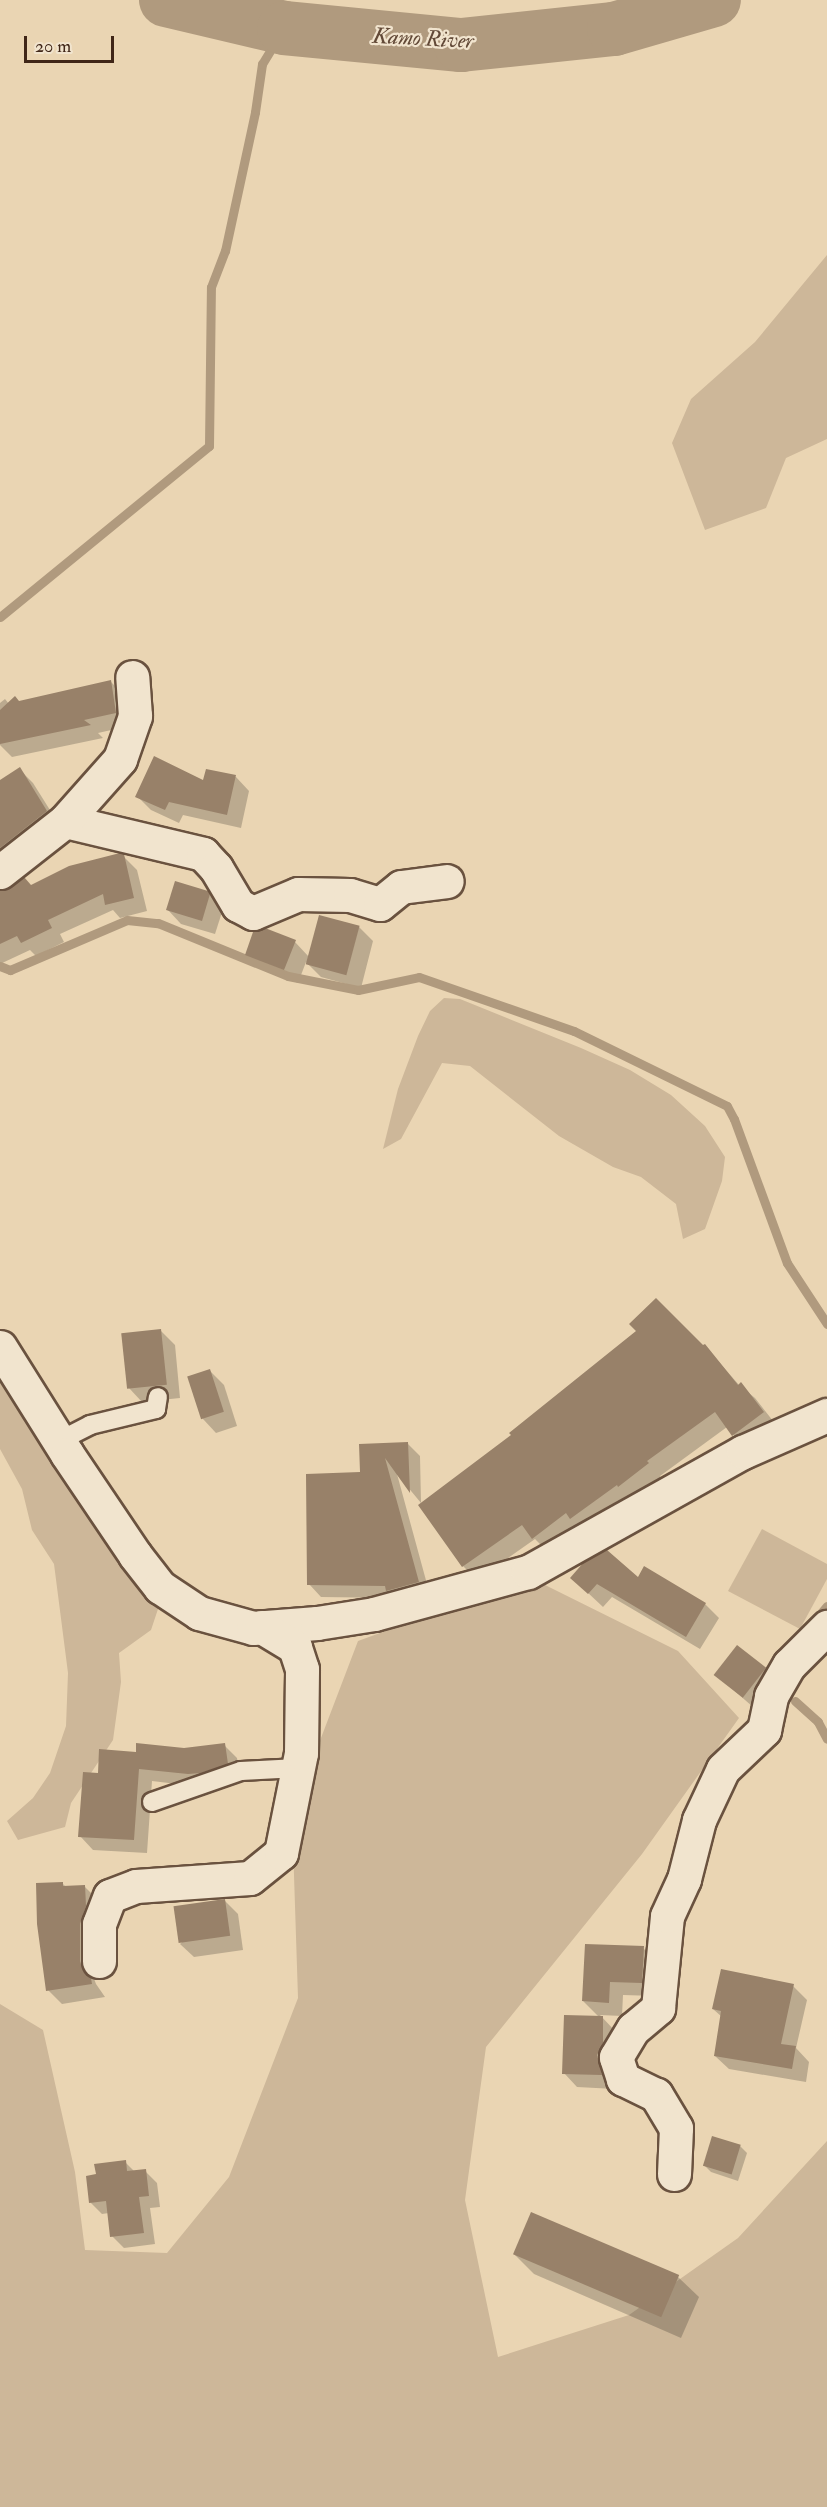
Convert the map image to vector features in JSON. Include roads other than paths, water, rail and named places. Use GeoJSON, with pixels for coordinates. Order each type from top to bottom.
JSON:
{"type":"FeatureCollection","features":[{"type":"Feature","properties":{"kind":"street"},"geometry":{"type":"LineString","coordinates":[[0,872],[65,820],[120,759],[135,716],[132,677]]}},
{"type":"Feature","properties":{"kind":"street"},"geometry":{"type":"LineString","coordinates":[[65,820],[203,854],[216,868],[238,905],[253,913],[298,894],[350,895],[380,904],[401,887],[447,882]]}},
{"type":"Feature","properties":{"kind":"street"},"geometry":{"type":"LineString","coordinates":[[0,1347],[59,1441],[135,1555],[160,1587],[199,1613],[253,1628],[317,1623],[374,1614],[528,1572],[743,1452],[827,1415]]}},
{"type":"Feature","properties":{"kind":"street"},"geometry":{"type":"LineString","coordinates":[[99,1961],[99,1924],[110,1896],[136,1886],[250,1878],[281,1853],[301,1753],[302,1669],[295,1647],[262,1627]]}},
{"type":"Feature","properties":{"kind":"street"},"geometry":{"type":"LineString","coordinates":[[674,2174],[676,2128],[656,2095],[623,2079],[616,2057],[633,2029],[658,2008],[667,1916],[684,1879],[699,1820],[723,1769],[764,1730],[771,1696],[789,1665],[827,1627]]}},
{"type":"Feature","properties":{"kind":"lane"},"geometry":{"type":"LineString","coordinates":[[59,1441],[90,1425],[156,1409],[158,1397]]}},
{"type":"Feature","properties":{"kind":"lane"},"geometry":{"type":"LineString","coordinates":[[152,1802],[241,1771],[298,1768]]}},
{"type":"Feature","properties":{"kind":"waterway","name":"Kamo River"},"geometry":{"type":"LineString","coordinates":[[166,0],[284,28],[461,45],[614,29],[714,0]]}},
{"type":"Feature","properties":{"kind":"waterway"},"geometry":{"type":"LineString","coordinates":[[0,617],[209,446],[211,287],[225,251],[255,112],[262,64],[284,28]]}},
{"type":"Feature","properties":{"kind":"waterway"},"geometry":{"type":"LineString","coordinates":[[0,966],[10,970],[127,920],[158,923],[288,976],[358,990],[419,977],[574,1031],[727,1106],[734,1119],[787,1263],[827,1324]]}},
{"type":"Feature","properties":{"kind":"waterway"},"geometry":{"type":"LineString","coordinates":[[816,1619],[827,1606]]}},
{"type":"Feature","properties":{"kind":"waterway"},"geometry":{"type":"LineString","coordinates":[[795,1701],[818,1722],[827,1739]]}}]}
